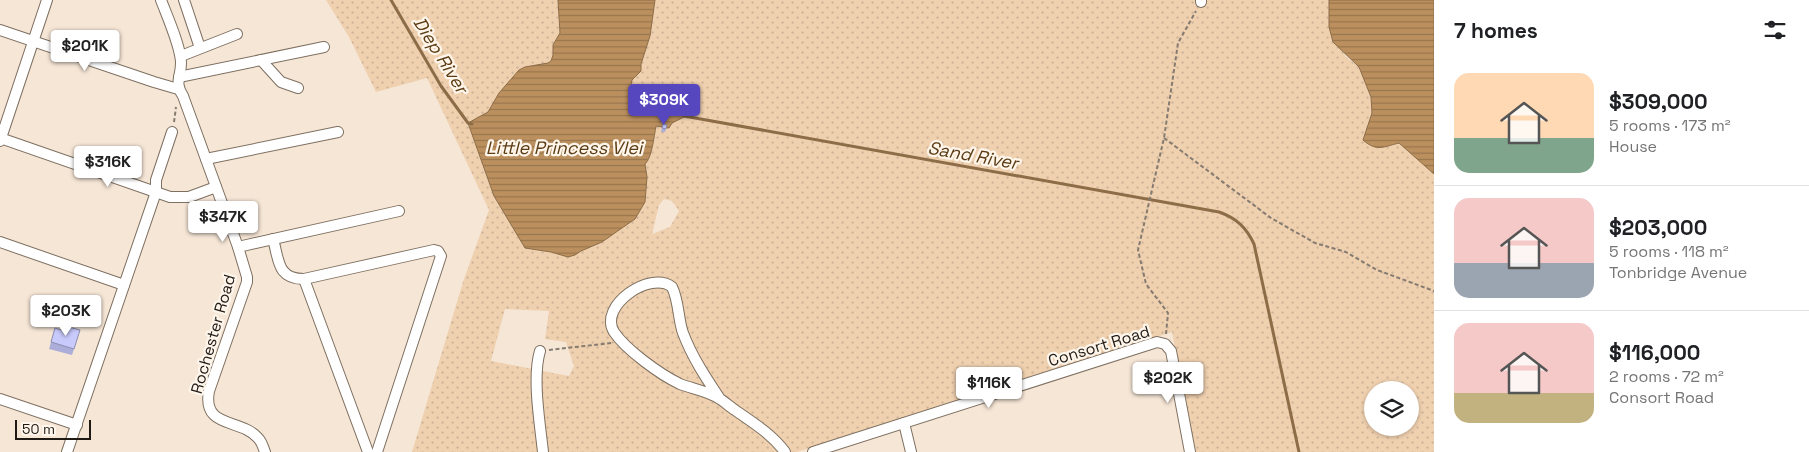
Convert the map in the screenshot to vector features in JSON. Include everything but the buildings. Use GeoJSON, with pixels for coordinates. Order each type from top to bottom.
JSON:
{"type":"FeatureCollection","features":[{"type":"Feature","properties":{"kind":"street"},"geometry":{"type":"LineString","coordinates":[[47,0],[0,139],[170,197],[182,198],[216,187]]}},
{"type":"Feature","properties":{"kind":"street","name":"Rochester Road"},"geometry":{"type":"LineString","coordinates":[[161,0],[181,56],[178,89],[183,96],[246,273],[247,282],[209,391],[208,404],[216,418],[257,436],[265,452]]}},
{"type":"Feature","properties":{"kind":"street"},"geometry":{"type":"LineString","coordinates":[[184,0],[200,48]]}},
{"type":"Feature","properties":{"kind":"street"},"geometry":{"type":"LineString","coordinates":[[0,30],[178,89]]}},
{"type":"Feature","properties":{"kind":"street"},"geometry":{"type":"LineString","coordinates":[[181,56],[237,34]]}},
{"type":"Feature","properties":{"kind":"street"},"geometry":{"type":"LineString","coordinates":[[178,77],[324,47]]}},
{"type":"Feature","properties":{"kind":"street"},"geometry":{"type":"LineString","coordinates":[[261,60],[281,82],[298,88]]}},
{"type":"Feature","properties":{"kind":"street"},"geometry":{"type":"LineString","coordinates":[[68,452],[156,192],[156,180],[172,132]]}},
{"type":"Feature","properties":{"kind":"street"},"geometry":{"type":"LineString","coordinates":[[206,159],[338,132]]}},
{"type":"Feature","properties":{"kind":"street"},"geometry":{"type":"LineString","coordinates":[[238,247],[399,211]]}},
{"type":"Feature","properties":{"kind":"street"},"geometry":{"type":"LineString","coordinates":[[273,239],[282,270],[286,276],[294,279],[304,279],[434,250],[441,253],[377,452]]}},
{"type":"Feature","properties":{"kind":"street"},"geometry":{"type":"LineString","coordinates":[[0,242],[124,285]]}},
{"type":"Feature","properties":{"kind":"street"},"geometry":{"type":"LineString","coordinates":[[304,279],[368,452]]}},
{"type":"Feature","properties":{"kind":"street"},"geometry":{"type":"LineString","coordinates":[[720,398],[703,374],[690,349],[682,331],[674,292],[670,286],[660,284],[637,287],[613,311],[611,324],[615,334],[665,376],[720,398],[774,439],[785,452]]}},
{"type":"Feature","properties":{"kind":"street","name":"Consort Road"},"geometry":{"type":"LineString","coordinates":[[813,452],[1153,343],[1165,344]]}},
{"type":"Feature","properties":{"kind":"street"},"geometry":{"type":"LineString","coordinates":[[1165,344],[1171,353],[1190,452]]}},
{"type":"Feature","properties":{"kind":"street"},"geometry":{"type":"LineString","coordinates":[[540,351],[536,375],[543,452]]}},
{"type":"Feature","properties":{"kind":"street"},"geometry":{"type":"LineString","coordinates":[[0,399],[77,425]]}},
{"type":"Feature","properties":{"kind":"street"},"geometry":{"type":"LineString","coordinates":[[904,423],[912,452]]}},
{"type":"Feature","properties":{"kind":"street"},"geometry":{"type":"LineString","coordinates":[[361,433],[371,437],[383,435]]}},
{"type":"Feature","properties":{"kind":"path"},"geometry":{"type":"LineString","coordinates":[[1165,344],[1168,313],[1146,284],[1138,250],[1164,138],[1178,43],[1201,1]]}},
{"type":"Feature","properties":{"kind":"path"},"geometry":{"type":"LineString","coordinates":[[172,132],[177,102]]}},
{"type":"Feature","properties":{"kind":"path"},"geometry":{"type":"LineString","coordinates":[[1164,138],[1271,218],[1315,243],[1346,252],[1376,270],[1434,291]]}},
{"type":"Feature","properties":{"kind":"path"},"geometry":{"type":"LineString","coordinates":[[540,351],[624,342]]}},
{"type":"Feature","properties":{"kind":"shaded area"},"geometry":{"type":"Polygon","coordinates":[[[326,0],[1329,0],[1329,27],[1346,57],[1359,67],[1371,97],[1372,113],[1364,140],[1381,148],[1399,143],[1434,174],[1434,452],[1195,452],[1172,332],[797,452],[412,452],[463,282],[489,210],[427,78],[376,92],[349,37],[326,0]],[[664,199],[659,205],[652,234],[670,227],[679,211],[672,201],[664,199]],[[505,309],[491,361],[569,376],[574,366],[566,342],[545,339],[549,311],[505,309]]]}},
{"type":"Feature","properties":{"kind":"water","name":"Little Princess Vlei"},"geometry":{"type":"Polygon","coordinates":[[[558,0],[655,0],[650,36],[641,64],[641,71],[632,80],[631,85],[649,95],[673,100],[677,108],[686,116],[672,123],[669,128],[656,126],[651,152],[645,164],[647,177],[645,202],[635,219],[602,242],[568,257],[525,248],[494,196],[468,123],[488,112],[499,93],[519,70],[551,61],[553,45],[560,33],[558,0]]]}},
{"type":"Feature","properties":{"kind":"water"},"geometry":{"type":"Polygon","coordinates":[[[1329,0],[1434,0],[1434,174],[1399,143],[1376,147],[1363,140],[1372,113],[1371,97],[1359,67],[1333,42],[1329,27],[1329,0]]]}},
{"type":"Feature","properties":{"kind":"waterway","name":"Diep River"},"geometry":{"type":"LineString","coordinates":[[391,0],[441,86],[468,123],[472,124]]}},
{"type":"Feature","properties":{"kind":"waterway","name":"Sand River"},"geometry":{"type":"LineString","coordinates":[[684,116],[1219,212],[1231,217],[1244,228],[1254,244],[1299,452]]}}]}
